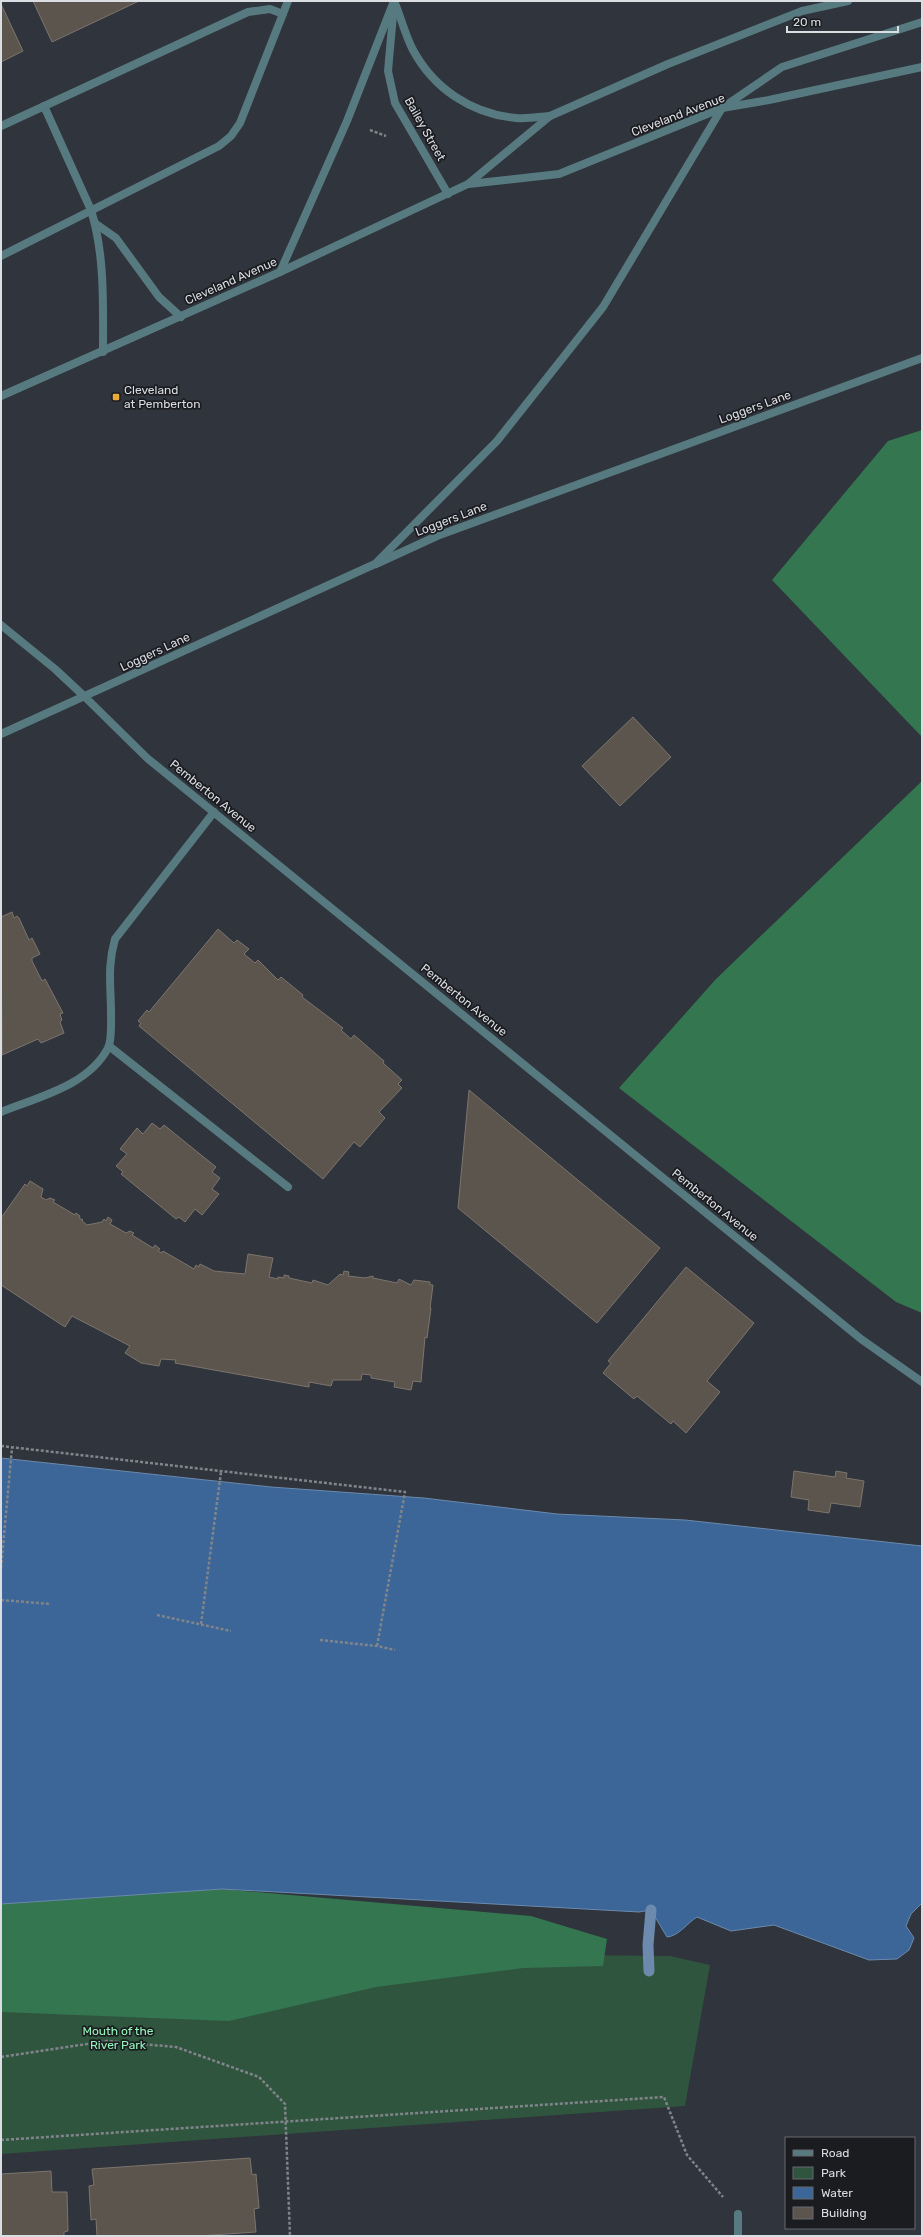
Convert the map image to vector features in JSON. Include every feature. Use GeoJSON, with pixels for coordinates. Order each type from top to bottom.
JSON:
{"type":"FeatureCollection","features":[{"type":"Feature","properties":{"kind":"street"},"geometry":{"type":"LineString","coordinates":[[1,256],[219,146],[231,136],[240,123],[288,1]]}},
{"type":"Feature","properties":{"kind":"street"},"geometry":{"type":"LineString","coordinates":[[394,1],[413,50],[432,79],[457,99],[486,112],[517,118],[550,116]]}},
{"type":"Feature","properties":{"kind":"street"},"geometry":{"type":"LineString","coordinates":[[280,272],[347,121],[394,1]]}},
{"type":"Feature","properties":{"kind":"street","name":"Bailey Street"},"geometry":{"type":"LineString","coordinates":[[394,1],[388,71],[395,103],[448,194]]}},
{"type":"Feature","properties":{"kind":"street","name":"Cleveland Avenue"},"geometry":{"type":"LineString","coordinates":[[1,396],[181,317],[468,184],[550,116],[668,64],[802,11],[848,1]]}},
{"type":"Feature","properties":{"kind":"street"},"geometry":{"type":"LineString","coordinates":[[1,126],[248,12],[270,9],[283,14]]}},
{"type":"Feature","properties":{"kind":"street"},"geometry":{"type":"LineString","coordinates":[[375,564],[497,441],[604,307],[722,108],[782,67],[922,22]]}},
{"type":"Feature","properties":{"kind":"street","name":"Cleveland Avenue"},"geometry":{"type":"LineString","coordinates":[[468,184],[559,174],[722,108],[922,67]]}},
{"type":"Feature","properties":{"kind":"street"},"geometry":{"type":"LineString","coordinates":[[44,106],[96,224],[103,295],[103,352]]}},
{"type":"Feature","properties":{"kind":"street"},"geometry":{"type":"LineString","coordinates":[[96,224],[116,238],[159,297],[181,317]]}},
{"type":"Feature","properties":{"kind":"street","name":"Loggers Lane"},"geometry":{"type":"LineString","coordinates":[[1,734],[85,698],[437,536],[922,358]]}},
{"type":"Feature","properties":{"kind":"street","name":"Pemberton Avenue"},"geometry":{"type":"LineString","coordinates":[[1,625],[44,660],[147,758],[861,1339],[922,1382]]}},
{"type":"Feature","properties":{"kind":"street"},"geometry":{"type":"LineString","coordinates":[[1,1112],[76,1082],[98,1061],[109,1046],[110,959],[115,939],[214,812]]}},
{"type":"Feature","properties":{"kind":"street"},"geometry":{"type":"LineString","coordinates":[[109,1046],[288,1187]]}},
{"type":"Feature","properties":{"kind":"street"},"geometry":{"type":"LineString","coordinates":[[738,2214],[738,2236]]}},
{"type":"Feature","properties":{"kind":"path"},"geometry":{"type":"LineString","coordinates":[[1,1446],[405,1492],[377,1646]]}},
{"type":"Feature","properties":{"kind":"path"},"geometry":{"type":"LineString","coordinates":[[1,1568],[12,1448]]}},
{"type":"Feature","properties":{"kind":"path"},"geometry":{"type":"LineString","coordinates":[[201,1624],[221,1472]]}},
{"type":"Feature","properties":{"kind":"path"},"geometry":{"type":"LineString","coordinates":[[1,1600],[51,1604]]}},
{"type":"Feature","properties":{"kind":"path"},"geometry":{"type":"LineString","coordinates":[[157,1615],[231,1631]]}},
{"type":"Feature","properties":{"kind":"path"},"geometry":{"type":"LineString","coordinates":[[320,1640],[377,1646],[395,1650]]}},
{"type":"Feature","properties":{"kind":"path"},"geometry":{"type":"LineString","coordinates":[[1,2057],[107,2041],[176,2047],[259,2077],[285,2104],[290,2236]]}},
{"type":"Feature","properties":{"kind":"path"},"geometry":{"type":"LineString","coordinates":[[1,2140],[664,2098],[687,2155],[738,2214]]}},
{"type":"Feature","properties":{"kind":"green space"},"geometry":{"type":"Polygon","coordinates":[[[922,430],[922,737],[772,580],[888,441],[922,430]]]}},
{"type":"Feature","properties":{"kind":"green space"},"geometry":{"type":"Polygon","coordinates":[[[922,781],[922,1313],[896,1302],[619,1088],[716,979],[922,781]]]}},
{"type":"Feature","properties":{"kind":"green space"},"geometry":{"type":"Polygon","coordinates":[[[222,1889],[531,1916],[607,1939],[603,1966],[523,1968],[376,1987],[229,2021],[1,2012],[1,1904],[222,1889]]]}},
{"type":"Feature","properties":{"kind":"green space","name":"Mouth of the River Park"},"geometry":{"type":"Polygon","coordinates":[[[1,1937],[567,1955],[670,1956],[710,1965],[685,2106],[1,2154],[1,1937]]]}},
{"type":"Feature","properties":{"kind":"water"},"geometry":{"type":"Polygon","coordinates":[[[1,1458],[271,1487],[424,1498],[557,1514],[685,1520],[922,1546],[922,1903],[911,1914],[906,1926],[914,1938],[909,1950],[897,1959],[869,1960],[774,1925],[731,1931],[697,1917],[679,1932],[667,1937],[651,1910],[639,1912],[222,1889],[1,1904],[1,1458]]]}},
{"type":"Feature","properties":{"kind":"building"},"geometry":{"type":"Polygon","coordinates":[[[33,1],[139,1],[52,42],[33,1]]]}},
{"type":"Feature","properties":{"kind":"building"},"geometry":{"type":"Polygon","coordinates":[[[1,4],[23,51],[1,62],[1,4]]]}},
{"type":"Feature","properties":{"kind":"building"},"geometry":{"type":"Polygon","coordinates":[[[633,717],[671,757],[620,806],[582,766],[633,717]]]}},
{"type":"Feature","properties":{"kind":"building"},"geometry":{"type":"Polygon","coordinates":[[[12,912],[14,918],[17,916],[19,918],[29,940],[32,938],[40,954],[32,958],[32,961],[42,981],[45,979],[63,1013],[60,1014],[62,1020],[60,1022],[64,1033],[41,1043],[38,1039],[2,1055],[1,917],[12,912]]]}},
{"type":"Feature","properties":{"kind":"building"},"geometry":{"type":"Polygon","coordinates":[[[218,929],[234,943],[237,940],[249,949],[244,954],[255,963],[258,960],[278,980],[281,977],[303,995],[302,997],[343,1028],[341,1030],[351,1039],[354,1035],[384,1061],[383,1063],[402,1080],[398,1084],[402,1088],[379,1112],[385,1118],[360,1147],[354,1142],[323,1179],[139,1026],[141,1023],[138,1021],[147,1010],[149,1012],[218,929]]]}},
{"type":"Feature","properties":{"kind":"building"},"geometry":{"type":"Polygon","coordinates":[[[469,1090],[660,1248],[597,1323],[458,1208],[469,1090]]]}},
{"type":"Feature","properties":{"kind":"building"},"geometry":{"type":"Polygon","coordinates":[[[152,1123],[160,1129],[164,1125],[216,1167],[212,1172],[220,1178],[212,1189],[219,1194],[202,1215],[195,1209],[185,1222],[179,1217],[176,1219],[121,1174],[123,1172],[116,1166],[127,1154],[120,1149],[137,1128],[143,1134],[152,1123]]]}},
{"type":"Feature","properties":{"kind":"building"},"geometry":{"type":"Polygon","coordinates":[[[30,1181],[43,1189],[41,1197],[46,1200],[50,1198],[55,1200],[53,1202],[75,1215],[76,1213],[87,1225],[102,1222],[104,1219],[106,1221],[108,1217],[112,1220],[110,1224],[126,1233],[130,1231],[134,1233],[132,1235],[153,1248],[155,1245],[160,1249],[158,1251],[162,1253],[163,1251],[194,1269],[196,1265],[199,1267],[200,1264],[214,1271],[245,1274],[248,1254],[273,1258],[269,1277],[278,1279],[278,1277],[284,1278],[284,1275],[289,1276],[289,1278],[312,1283],[313,1280],[328,1285],[340,1274],[343,1275],[344,1271],[349,1272],[348,1276],[365,1278],[373,1276],[373,1278],[397,1283],[399,1279],[411,1285],[414,1280],[430,1282],[430,1285],[433,1285],[431,1308],[427,1338],[425,1337],[421,1382],[413,1381],[411,1390],[394,1387],[395,1382],[371,1378],[371,1375],[362,1374],[361,1380],[333,1380],[331,1386],[309,1382],[309,1387],[175,1363],[176,1360],[161,1359],[159,1366],[141,1363],[125,1353],[130,1346],[72,1316],[65,1327],[1,1285],[1,1218],[25,1184],[27,1186],[30,1181]]]}},
{"type":"Feature","properties":{"kind":"building"},"geometry":{"type":"Polygon","coordinates":[[[686,1267],[754,1323],[707,1381],[720,1392],[686,1433],[673,1421],[671,1424],[637,1396],[634,1399],[603,1373],[611,1363],[608,1361],[686,1267]]]}},
{"type":"Feature","properties":{"kind":"building"},"geometry":{"type":"Polygon","coordinates":[[[794,1471],[835,1477],[836,1471],[847,1473],[846,1478],[864,1481],[860,1507],[831,1503],[829,1513],[808,1510],[809,1500],[791,1497],[794,1471]]]}},
{"type":"Feature","properties":{"kind":"building"},"geometry":{"type":"Polygon","coordinates":[[[250,2158],[252,2175],[256,2174],[259,2208],[254,2209],[256,2232],[197,2236],[97,2236],[96,2219],[91,2220],[89,2186],[94,2185],[92,2169],[250,2158]]]}},
{"type":"Feature","properties":{"kind":"building"},"geometry":{"type":"Polygon","coordinates":[[[51,2171],[52,2192],[67,2192],[68,2231],[64,2232],[64,2236],[1,2236],[1,2174],[51,2171]]]}},
{"type":"Feature","properties":{"kind":"waterway"},"geometry":{"type":"LineString","coordinates":[[649,1971],[648,1945],[651,1910]]}},
{"type":"Feature","properties":{"kind":"place","name":"Cleveland at Pemberton"},"geometry":{"type":"Point","coordinates":[116,397]}}]}
